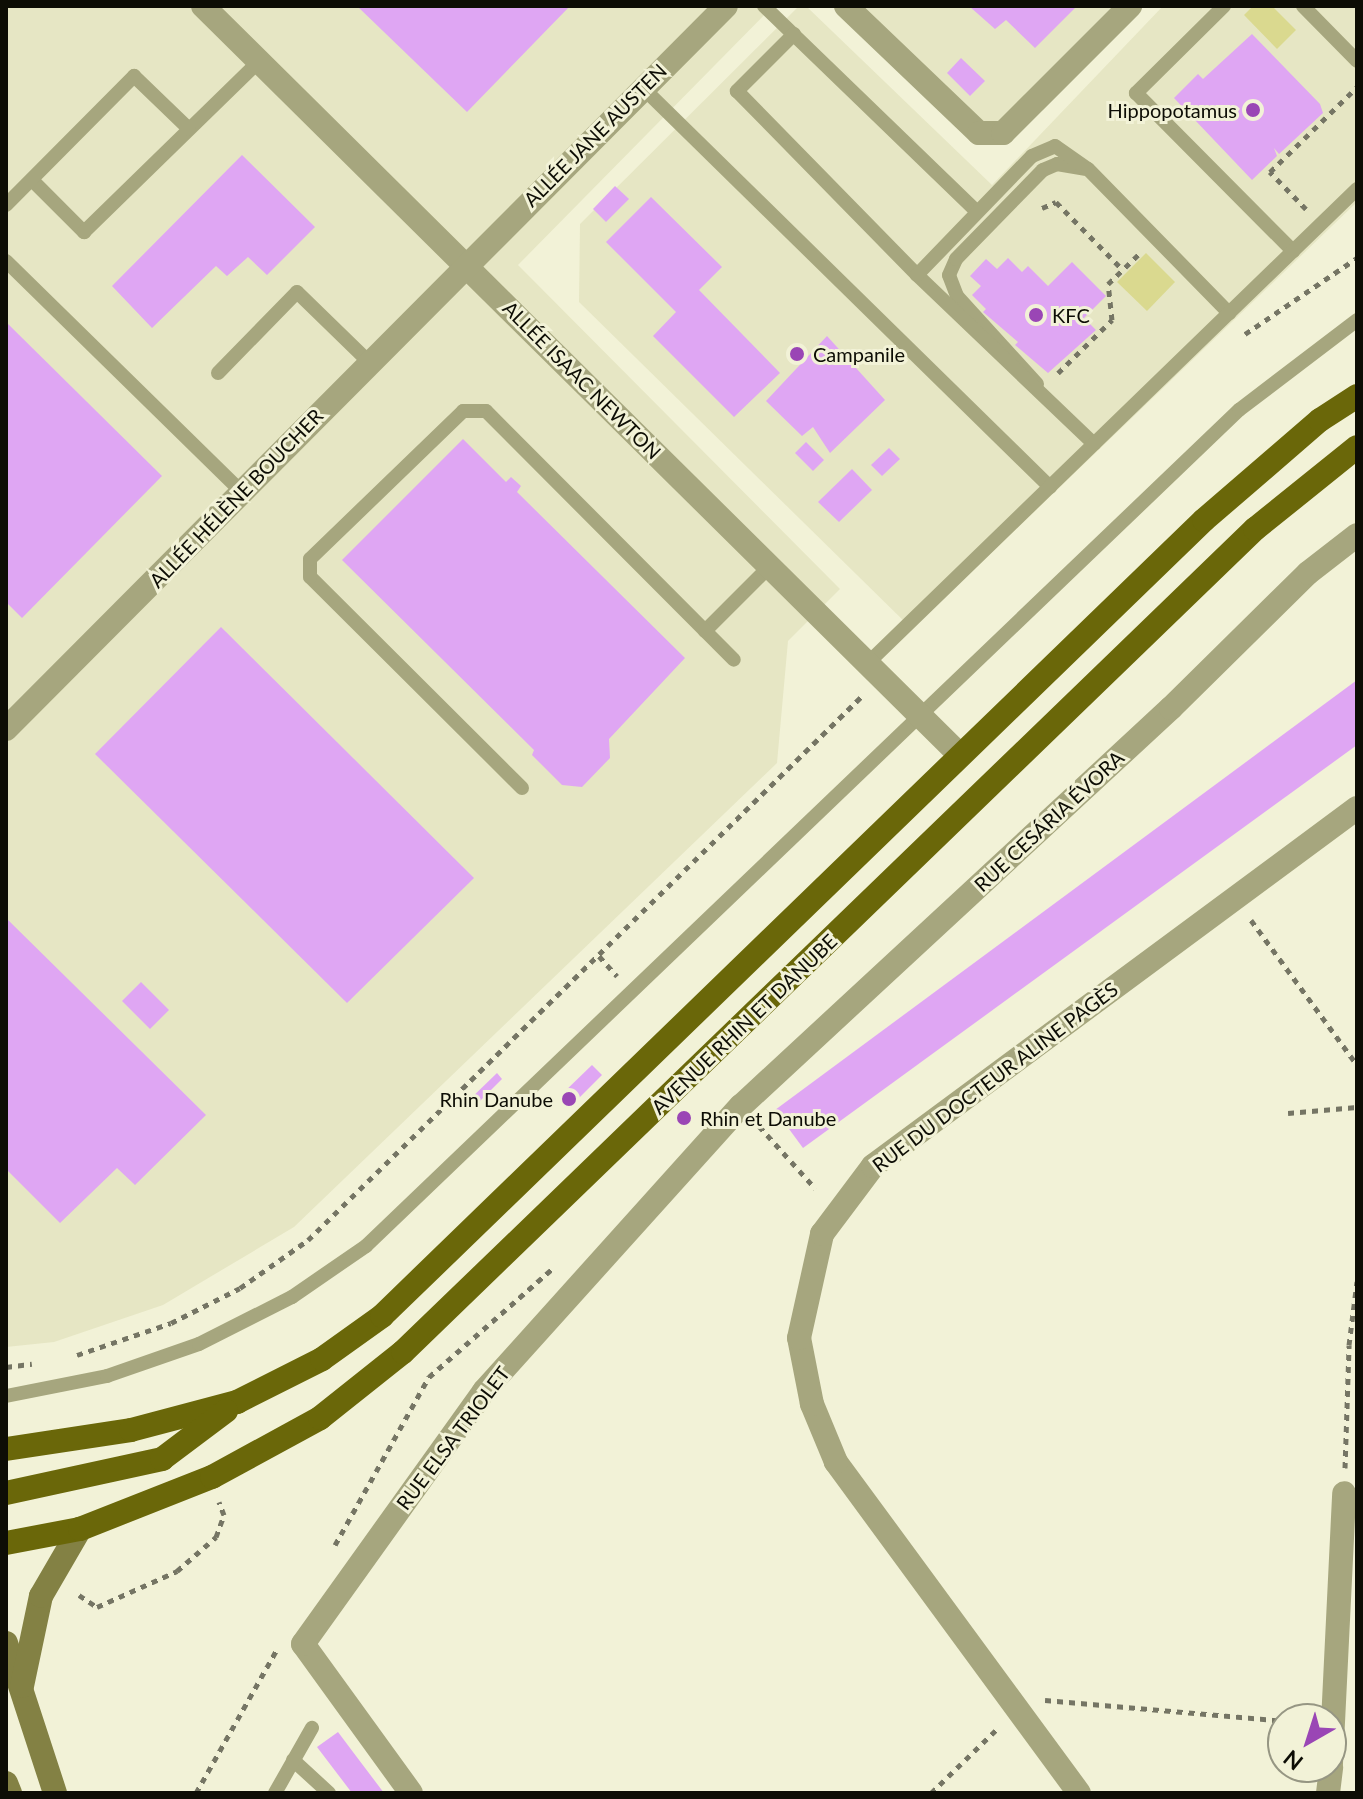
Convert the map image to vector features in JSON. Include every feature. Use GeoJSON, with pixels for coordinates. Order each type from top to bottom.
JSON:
{"type":"FeatureCollection","features":[{"type":"Feature","properties":{"kind":"main road","name":"AVENUE RHIN ET DANUBE"},"geometry":{"type":"LineString","coordinates":[[237,1402],[322,1359],[382,1316],[1204,520],[1320,420],[1357,396]]}},
{"type":"Feature","properties":{"kind":"main road","name":"AVENUE RHIN ET DANUBE"},"geometry":{"type":"LineString","coordinates":[[6,1543],[80,1529],[212,1477],[320,1418],[403,1352],[1255,529],[1357,447]]}},
{"type":"Feature","properties":{"kind":"main road"},"geometry":{"type":"LineString","coordinates":[[6,1449],[131,1430],[237,1402]]}},
{"type":"Feature","properties":{"kind":"main road"},"geometry":{"type":"LineString","coordinates":[[6,1493],[162,1459],[237,1402]]}},
{"type":"Feature","properties":{"kind":"main road"},"geometry":{"type":"LineString","coordinates":[[22,1686],[41,1596],[80,1529]]}},
{"type":"Feature","properties":{"kind":"main road"},"geometry":{"type":"LineString","coordinates":[[6,1643],[55,1793]]}},
{"type":"Feature","properties":{"kind":"main road"},"geometry":{"type":"LineString","coordinates":[[6,1783],[10,1793]]}},
{"type":"Feature","properties":{"kind":"street","name":"ALLÉE ISAAC NEWTON"},"geometry":{"type":"LineString","coordinates":[[203,6],[960,755]]}},
{"type":"Feature","properties":{"kind":"street","name":"ALLÉE JANE AUSTEN"},"geometry":{"type":"LineString","coordinates":[[465,265],[726,6]]}},
{"type":"Feature","properties":{"kind":"street"},"geometry":{"type":"LineString","coordinates":[[846,6],[979,133],[1003,133],[1130,6]]}},
{"type":"Feature","properties":{"kind":"street","name":"ALLÉE HÉLÈNE BOUCHER"},"geometry":{"type":"LineString","coordinates":[[6,729],[465,265]]}},
{"type":"Feature","properties":{"kind":"street","name":"RUE CESÁRIA ÉVORA"},"geometry":{"type":"LineString","coordinates":[[741,1106],[1171,708],[1308,573],[1357,535]]}},
{"type":"Feature","properties":{"kind":"street","name":"RUE DU DOCTEUR ALINE PAGÈS"},"geometry":{"type":"LineString","coordinates":[[1079,1793],[836,1462],[812,1404],[799,1338],[822,1234],[873,1166],[1357,808]]}},
{"type":"Feature","properties":{"kind":"street","name":"RUE ELSA TRIOLET"},"geometry":{"type":"LineString","coordinates":[[411,1793],[303,1644],[484,1391],[741,1106]]}},
{"type":"Feature","properties":{"kind":"street"},"geometry":{"type":"LineString","coordinates":[[1334,1703],[1344,1493]]}},
{"type":"Feature","properties":{"kind":"lane"},"geometry":{"type":"LineString","coordinates":[[764,6],[976,211]]}},
{"type":"Feature","properties":{"kind":"lane"},"geometry":{"type":"LineString","coordinates":[[1224,6],[1136,93],[1293,251]]}},
{"type":"Feature","properties":{"kind":"lane"},"geometry":{"type":"LineString","coordinates":[[1303,6],[1357,61]]}},
{"type":"Feature","properties":{"kind":"lane"},"geometry":{"type":"LineString","coordinates":[[794,34],[737,91],[1016,374],[1041,390]]}},
{"type":"Feature","properties":{"kind":"lane"},"geometry":{"type":"LineString","coordinates":[[32,180],[84,232],[259,61]]}},
{"type":"Feature","properties":{"kind":"lane"},"geometry":{"type":"LineString","coordinates":[[6,205],[134,76],[189,129]]}},
{"type":"Feature","properties":{"kind":"lane"},"geometry":{"type":"LineString","coordinates":[[643,88],[1050,487]]}},
{"type":"Feature","properties":{"kind":"lane"},"geometry":{"type":"LineString","coordinates":[[917,275],[1032,156],[1055,146],[1088,169],[1229,313]]}},
{"type":"Feature","properties":{"kind":"lane"},"geometry":{"type":"LineString","coordinates":[[1088,169],[1057,164],[1043,170],[956,259],[949,275],[951,286],[1041,390],[1094,444]]}},
{"type":"Feature","properties":{"kind":"lane"},"geometry":{"type":"LineString","coordinates":[[868,663],[1357,189]]}},
{"type":"Feature","properties":{"kind":"lane"},"geometry":{"type":"LineString","coordinates":[[6,261],[242,492]]}},
{"type":"Feature","properties":{"kind":"lane"},"geometry":{"type":"LineString","coordinates":[[218,373],[297,292],[369,362]]}},
{"type":"Feature","properties":{"kind":"lane"},"geometry":{"type":"LineString","coordinates":[[6,1396],[107,1376],[199,1344],[292,1297],[354,1255],[444,1175],[1239,410],[1357,320]]}},
{"type":"Feature","properties":{"kind":"lane"},"geometry":{"type":"LineString","coordinates":[[522,788],[310,577],[310,559],[463,411],[486,411],[734,660]]}},
{"type":"Feature","properties":{"kind":"lane"},"geometry":{"type":"LineString","coordinates":[[705,631],[770,566]]}},
{"type":"Feature","properties":{"kind":"lane"},"geometry":{"type":"LineString","coordinates":[[275,1793],[312,1728]]}},
{"type":"Feature","properties":{"kind":"lane"},"geometry":{"type":"LineString","coordinates":[[293,1760],[329,1793]]}},
{"type":"Feature","properties":{"kind":"path"},"geometry":{"type":"LineString","coordinates":[[1320,224],[1270,172],[1357,87]]}},
{"type":"Feature","properties":{"kind":"path"},"geometry":{"type":"LineString","coordinates":[[997,217],[1011,222],[1056,202],[1123,270]]}},
{"type":"Feature","properties":{"kind":"path"},"geometry":{"type":"LineString","coordinates":[[1041,390],[1112,320],[1108,284],[1156,237]]}},
{"type":"Feature","properties":{"kind":"path"},"geometry":{"type":"LineString","coordinates":[[67,1357],[171,1323],[240,1288],[308,1240],[858,700]]}},
{"type":"Feature","properties":{"kind":"path"},"geometry":{"type":"LineString","coordinates":[[1235,899],[1357,1065]]}},
{"type":"Feature","properties":{"kind":"path"},"geometry":{"type":"LineString","coordinates":[[741,1106],[815,1188]]}},
{"type":"Feature","properties":{"kind":"path"},"geometry":{"type":"LineString","coordinates":[[1288,1113],[1357,1107]]}},
{"type":"Feature","properties":{"kind":"path"},"geometry":{"type":"LineString","coordinates":[[1344,1493],[1349,1345],[1357,1282]]}},
{"type":"Feature","properties":{"kind":"path"},"geometry":{"type":"LineString","coordinates":[[6,1367],[38,1363]]}},
{"type":"Feature","properties":{"kind":"path"},"geometry":{"type":"LineString","coordinates":[[79,1595],[97,1607],[177,1571],[216,1537],[224,1515],[218,1501]]}},
{"type":"Feature","properties":{"kind":"path"},"geometry":{"type":"LineString","coordinates":[[931,1793],[1032,1699],[1267,1720]]}},
{"type":"Feature","properties":{"kind":"shaded area"},"geometry":{"type":"Polygon","coordinates":[[[6,6],[773,6],[518,265],[840,589],[788,641],[777,763],[294,1227],[163,1305],[54,1342],[6,1347],[6,6]]]}},
{"type":"Feature","properties":{"kind":"shaded area"},"geometry":{"type":"Polygon","coordinates":[[[799,6],[806,6],[992,185],[1163,6],[1357,6],[1357,202],[912,629],[579,302],[580,224],[799,6]]]}},
{"type":"Feature","properties":{"kind":"shaded area"},"geometry":{"type":"Polygon","coordinates":[[[854,6],[1137,6],[999,143],[854,6]]]}},
{"type":"Feature","properties":{"kind":"shaded area"},"geometry":{"type":"Polygon","coordinates":[[[1253,6],[1272,6],[1296,30],[1277,49],[1244,15],[1253,6]]]}},
{"type":"Feature","properties":{"kind":"shaded area"},"geometry":{"type":"Polygon","coordinates":[[[1146,253],[1175,282],[1147,311],[1117,282],[1146,253]]]}},
{"type":"Feature","properties":{"kind":"building"},"geometry":{"type":"Polygon","coordinates":[[[357,6],[570,6],[467,112],[357,6]]]}},
{"type":"Feature","properties":{"kind":"building"},"geometry":{"type":"Polygon","coordinates":[[[969,6],[1077,6],[1035,48],[1006,20],[995,29],[969,6]]]}},
{"type":"Feature","properties":{"kind":"building","name":"Hippopotamus"},"geometry":{"type":"Polygon","coordinates":[[[1252,34],[1320,104],[1323,113],[1279,154],[1274,148],[1277,156],[1252,180],[1174,98],[1198,74],[1203,79],[1252,34]]]}},
{"type":"Feature","properties":{"kind":"building"},"geometry":{"type":"Polygon","coordinates":[[[961,58],[985,81],[970,96],[947,73],[961,58]]]}},
{"type":"Feature","properties":{"kind":"building"},"geometry":{"type":"Polygon","coordinates":[[[242,155],[315,227],[267,275],[248,257],[227,276],[216,266],[152,328],[112,286],[242,155]]]}},
{"type":"Feature","properties":{"kind":"building"},"geometry":{"type":"Polygon","coordinates":[[[615,186],[629,199],[606,222],[593,209],[615,186]]]}},
{"type":"Feature","properties":{"kind":"building"},"geometry":{"type":"Polygon","coordinates":[[[651,197],[722,267],[699,290],[780,373],[734,417],[653,336],[676,312],[606,242],[651,197]]]}},
{"type":"Feature","properties":{"kind":"building","name":"KFC"},"geometry":{"type":"Polygon","coordinates":[[[1008,258],[1022,272],[1028,266],[1048,286],[1072,262],[1106,296],[1084,318],[1096,330],[1048,373],[1015,345],[1018,342],[983,312],[986,309],[972,295],[981,286],[970,276],[986,259],[997,269],[1008,258]]]}},
{"type":"Feature","properties":{"kind":"building"},"geometry":{"type":"Polygon","coordinates":[[[6,322],[162,476],[22,618],[6,602],[6,322]]]}},
{"type":"Feature","properties":{"kind":"building"},"geometry":{"type":"Polygon","coordinates":[[[827,336],[885,400],[830,453],[813,427],[802,436],[766,401],[827,336]]]}},
{"type":"Feature","properties":{"kind":"building"},"geometry":{"type":"Polygon","coordinates":[[[463,439],[506,482],[511,477],[521,486],[517,492],[685,658],[609,739],[610,758],[582,787],[562,785],[532,755],[534,750],[342,560],[463,439]]]}},
{"type":"Feature","properties":{"kind":"building"},"geometry":{"type":"Polygon","coordinates":[[[806,442],[824,460],[813,471],[795,453],[806,442]]]}},
{"type":"Feature","properties":{"kind":"building"},"geometry":{"type":"Polygon","coordinates":[[[889,448],[900,459],[882,476],[871,465],[889,448]]]}},
{"type":"Feature","properties":{"kind":"building"},"geometry":{"type":"Polygon","coordinates":[[[852,469],[872,490],[839,522],[818,502],[852,469]]]}},
{"type":"Feature","properties":{"kind":"building"},"geometry":{"type":"Polygon","coordinates":[[[221,627],[474,878],[347,1003],[95,754],[221,627]]]}},
{"type":"Feature","properties":{"kind":"building"},"geometry":{"type":"Polygon","coordinates":[[[1357,680],[1357,745],[803,1148],[775,1110],[1357,680]]]}},
{"type":"Feature","properties":{"kind":"building"},"geometry":{"type":"Polygon","coordinates":[[[6,918],[206,1115],[135,1185],[117,1168],[60,1223],[6,1169],[6,918]]]}},
{"type":"Feature","properties":{"kind":"building"},"geometry":{"type":"Polygon","coordinates":[[[141,982],[169,1010],[150,1029],[122,1001],[141,982]]]}},
{"type":"Feature","properties":{"kind":"building"},"geometry":{"type":"Polygon","coordinates":[[[592,1065],[602,1075],[571,1106],[561,1095],[592,1065]]]}},
{"type":"Feature","properties":{"kind":"building"},"geometry":{"type":"Polygon","coordinates":[[[497,1073],[502,1079],[471,1110],[465,1104],[497,1073]]]}},
{"type":"Feature","properties":{"kind":"building"},"geometry":{"type":"Polygon","coordinates":[[[338,1732],[384,1793],[352,1793],[317,1747],[338,1732]]]}},
{"type":"Feature","properties":{"kind":"place","name":"Hippopotamus"},"geometry":{"type":"Point","coordinates":[1253,110]}},
{"type":"Feature","properties":{"kind":"place","name":"KFC"},"geometry":{"type":"Point","coordinates":[1036,315]}},
{"type":"Feature","properties":{"kind":"place","name":"Campanile"},"geometry":{"type":"Point","coordinates":[797,354]}},
{"type":"Feature","properties":{"kind":"place","name":"Rhin Danube"},"geometry":{"type":"Point","coordinates":[569,1099]}},
{"type":"Feature","properties":{"kind":"place","name":"Rhin et Danube"},"geometry":{"type":"Point","coordinates":[684,1118]}}]}
